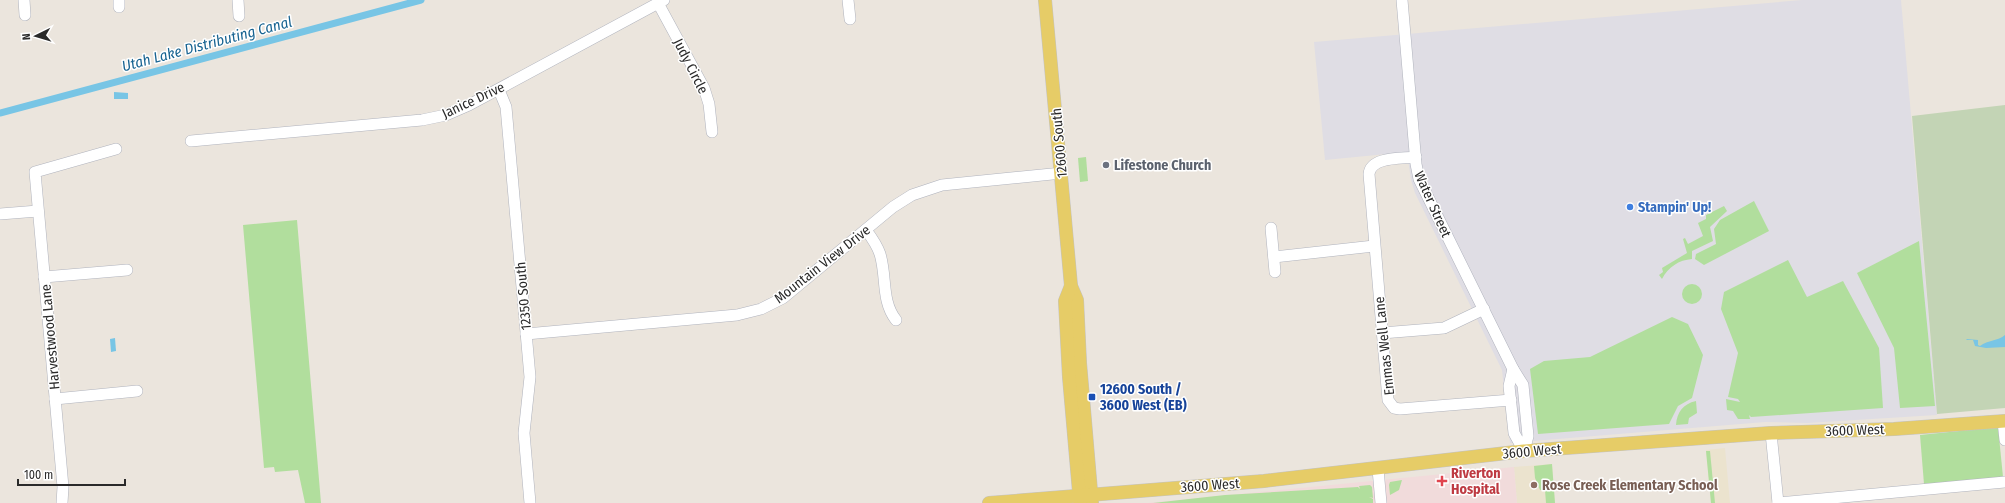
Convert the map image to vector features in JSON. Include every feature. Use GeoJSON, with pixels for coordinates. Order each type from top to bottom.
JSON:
{"type":"FeatureCollection","features":[{"type":"Feature","properties":{"kind":"main road","name":"12600 South"},"geometry":{"type":"LineString","coordinates":[[1045,0],[1062,173],[1071,286],[1065,301],[1086,499]]}},
{"type":"Feature","properties":{"kind":"main road","name":"3600 West"},"geometry":{"type":"LineString","coordinates":[[988,503],[1086,499],[1378,469],[1524,451],[1771,433],[1894,428],[2004,421]]}},
{"type":"Feature","properties":{"kind":"street"},"geometry":{"type":"LineString","coordinates":[[24,0],[25,15]]}},
{"type":"Feature","properties":{"kind":"street"},"geometry":{"type":"LineString","coordinates":[[238,0],[238,16]]}},
{"type":"Feature","properties":{"kind":"street"},"geometry":{"type":"LineString","coordinates":[[848,0],[850,19]]}},
{"type":"Feature","properties":{"kind":"street","name":"Water Street"},"geometry":{"type":"LineString","coordinates":[[1402,0],[1419,179],[1513,369],[1523,385],[1528,436],[1524,451]]}},
{"type":"Feature","properties":{"kind":"street","name":"Janice Drive"},"geometry":{"type":"LineString","coordinates":[[191,142],[422,120],[458,110],[499,90],[661,2]]}},
{"type":"Feature","properties":{"kind":"street","name":"Judy Circle"},"geometry":{"type":"LineString","coordinates":[[661,2],[704,88],[709,104],[712,132]]}},
{"type":"Feature","properties":{"kind":"street","name":"12350 South"},"geometry":{"type":"LineString","coordinates":[[499,90],[506,107],[530,386],[524,433],[530,503]]}},
{"type":"Feature","properties":{"kind":"street","name":"Harvestwood Lane"},"geometry":{"type":"LineString","coordinates":[[62,503],[63,487],[35,172],[116,149]]}},
{"type":"Feature","properties":{"kind":"street","name":"Emmas Well Lane"},"geometry":{"type":"LineString","coordinates":[[1416,157],[1381,161],[1371,167],[1368,178],[1389,403],[1394,408],[1404,409],[1511,400]]}},
{"type":"Feature","properties":{"kind":"street","name":"Mountain View Drive"},"geometry":{"type":"LineString","coordinates":[[526,334],[736,315],[753,312],[783,298],[902,200],[932,187],[953,183],[1062,173]]}},
{"type":"Feature","properties":{"kind":"street"},"geometry":{"type":"LineString","coordinates":[[0,214],[38,211]]}},
{"type":"Feature","properties":{"kind":"street"},"geometry":{"type":"LineString","coordinates":[[1271,228],[1275,272]]}},
{"type":"Feature","properties":{"kind":"street"},"geometry":{"type":"LineString","coordinates":[[866,230],[879,253],[886,301],[889,312],[896,320]]}},
{"type":"Feature","properties":{"kind":"street"},"geometry":{"type":"LineString","coordinates":[[1274,257],[1374,246]]}},
{"type":"Feature","properties":{"kind":"street"},"geometry":{"type":"LineString","coordinates":[[44,277],[127,270]]}},
{"type":"Feature","properties":{"kind":"street"},"geometry":{"type":"LineString","coordinates":[[1382,333],[1444,328],[1484,309]]}},
{"type":"Feature","properties":{"kind":"street"},"geometry":{"type":"LineString","coordinates":[[1513,369],[1509,386],[1514,433],[1524,451]]}},
{"type":"Feature","properties":{"kind":"street"},"geometry":{"type":"LineString","coordinates":[[55,399],[137,392]]}},
{"type":"Feature","properties":{"kind":"street"},"geometry":{"type":"LineString","coordinates":[[2004,421],[2005,440]]}},
{"type":"Feature","properties":{"kind":"street"},"geometry":{"type":"LineString","coordinates":[[1771,433],[1778,503],[1873,499],[2005,482]]}},
{"type":"Feature","properties":{"kind":"street"},"geometry":{"type":"LineString","coordinates":[[1378,469],[1381,503]]}},
{"type":"Feature","properties":{"kind":"shaded area"},"geometry":{"type":"Polygon","coordinates":[[[1802,0],[1901,0],[1937,415],[1807,423],[1765,422],[1510,443],[1502,370],[1415,193],[1411,180],[1407,152],[1325,160],[1314,42],[1802,0]]]}},
{"type":"Feature","properties":{"kind":"shaded area","name":"Rose Creek Elementary School"},"geometry":{"type":"Polygon","coordinates":[[[1725,448],[1730,503],[1711,503],[1706,450],[1725,448]]]}},
{"type":"Feature","properties":{"kind":"shaded area","name":"Rose Creek Elementary School"},"geometry":{"type":"Polygon","coordinates":[[[1552,464],[1555,503],[1517,503],[1514,467],[1552,464]]]}},
{"type":"Feature","properties":{"kind":"shaded area","name":"Riverton Hospital"},"geometry":{"type":"Polygon","coordinates":[[[1514,467],[1517,503],[1147,503],[1514,467]]]}},
{"type":"Feature","properties":{"kind":"green space"},"geometry":{"type":"Polygon","coordinates":[[[2005,105],[2005,408],[1937,414],[1912,116],[2005,105]]]}},
{"type":"Feature","properties":{"kind":"green space"},"geometry":{"type":"Polygon","coordinates":[[[1086,157],[1088,181],[1080,182],[1078,158],[1086,157]]]}},
{"type":"Feature","properties":{"kind":"green space"},"geometry":{"type":"Polygon","coordinates":[[[1754,201],[1769,231],[1704,265],[1695,259],[1696,254],[1716,244],[1714,229],[1720,220],[1754,201]]]}},
{"type":"Feature","properties":{"kind":"green space"},"geometry":{"type":"Polygon","coordinates":[[[1724,206],[1727,211],[1710,227],[1713,241],[1692,251],[1692,259],[1674,265],[1667,271],[1662,279],[1659,275],[1663,272],[1662,268],[1687,253],[1683,239],[1685,238],[1688,244],[1703,236],[1698,223],[1706,219],[1706,215],[1724,206]]]}},
{"type":"Feature","properties":{"kind":"green space"},"geometry":{"type":"Polygon","coordinates":[[[297,220],[321,503],[305,503],[298,470],[275,472],[274,467],[264,468],[243,225],[297,220]]]}},
{"type":"Feature","properties":{"kind":"green space"},"geometry":{"type":"Polygon","coordinates":[[[1919,241],[1935,406],[1900,408],[1894,348],[1857,273],[1919,241]]]}},
{"type":"Feature","properties":{"kind":"green space"},"geometry":{"type":"Polygon","coordinates":[[[1788,260],[1807,297],[1843,281],[1879,348],[1883,408],[1751,417],[1749,415],[1750,419],[1738,419],[1733,411],[1727,410],[1726,399],[1740,402],[1738,399],[1728,397],[1738,353],[1721,309],[1724,292],[1788,260]]]}},
{"type":"Feature","properties":{"kind":"green space"},"geometry":{"type":"Polygon","coordinates":[[[1692,284],[1699,287],[1702,294],[1699,301],[1692,304],[1685,301],[1682,294],[1685,287],[1692,284]]]}},
{"type":"Feature","properties":{"kind":"green space"},"geometry":{"type":"Polygon","coordinates":[[[1672,317],[1688,324],[1703,355],[1692,398],[1678,406],[1669,424],[1538,434],[1530,369],[1544,361],[1590,357],[1672,317]]]}},
{"type":"Feature","properties":{"kind":"green space"},"geometry":{"type":"Polygon","coordinates":[[[1696,401],[1697,413],[1689,418],[1688,424],[1676,425],[1679,412],[1684,406],[1696,401]]]}},
{"type":"Feature","properties":{"kind":"green space"},"geometry":{"type":"Polygon","coordinates":[[[1998,427],[2003,477],[1924,484],[1920,435],[1998,427]]]}},
{"type":"Feature","properties":{"kind":"green space"},"geometry":{"type":"Polygon","coordinates":[[[1706,451],[1710,451],[1715,503],[1711,503],[1706,451]]]}},
{"type":"Feature","properties":{"kind":"green space"},"geometry":{"type":"Polygon","coordinates":[[[1552,464],[1555,503],[1546,503],[1545,490],[1540,490],[1535,478],[1534,466],[1552,464]]]}},
{"type":"Feature","properties":{"kind":"green space"},"geometry":{"type":"Polygon","coordinates":[[[1402,480],[1399,490],[1390,495],[1390,482],[1402,480]]]}},
{"type":"Feature","properties":{"kind":"green space"},"geometry":{"type":"Polygon","coordinates":[[[1370,485],[1372,487],[1373,498],[1369,497],[1373,499],[1373,503],[1153,503],[1225,495],[1358,487],[1360,489],[1359,486],[1370,485]]]}},
{"type":"Feature","properties":{"kind":"water"},"geometry":{"type":"Polygon","coordinates":[[[114,92],[128,93],[128,99],[114,99],[114,92]]]}},
{"type":"Feature","properties":{"kind":"water"},"geometry":{"type":"Polygon","coordinates":[[[2005,335],[2005,347],[1986,348],[1975,346],[1973,340],[1966,339],[1978,340],[1978,345],[1980,346],[2005,335]]]}},
{"type":"Feature","properties":{"kind":"water"},"geometry":{"type":"Polygon","coordinates":[[[115,338],[116,351],[111,352],[110,339],[115,338]]]}},
{"type":"Feature","properties":{"kind":"waterway","name":"Utah Lake Distributing Canal"},"geometry":{"type":"LineString","coordinates":[[0,113],[421,0]]}},
{"type":"Feature","properties":{"kind":"place","name":"Lifestone Church"},"geometry":{"type":"Point","coordinates":[1106,165]}},
{"type":"Feature","properties":{"kind":"place","name":"Stampin' Up!"},"geometry":{"type":"Point","coordinates":[1630,207]}},
{"type":"Feature","properties":{"kind":"place","name":"12600 South / 3600 West (EB)"},"geometry":{"type":"Point","coordinates":[1092,397]}},
{"type":"Feature","properties":{"kind":"place","name":"Riverton Hospital"},"geometry":{"type":"Point","coordinates":[1442,481]}},
{"type":"Feature","properties":{"kind":"place","name":"Rose Creek Elementary School"},"geometry":{"type":"Point","coordinates":[1534,485]}}]}
